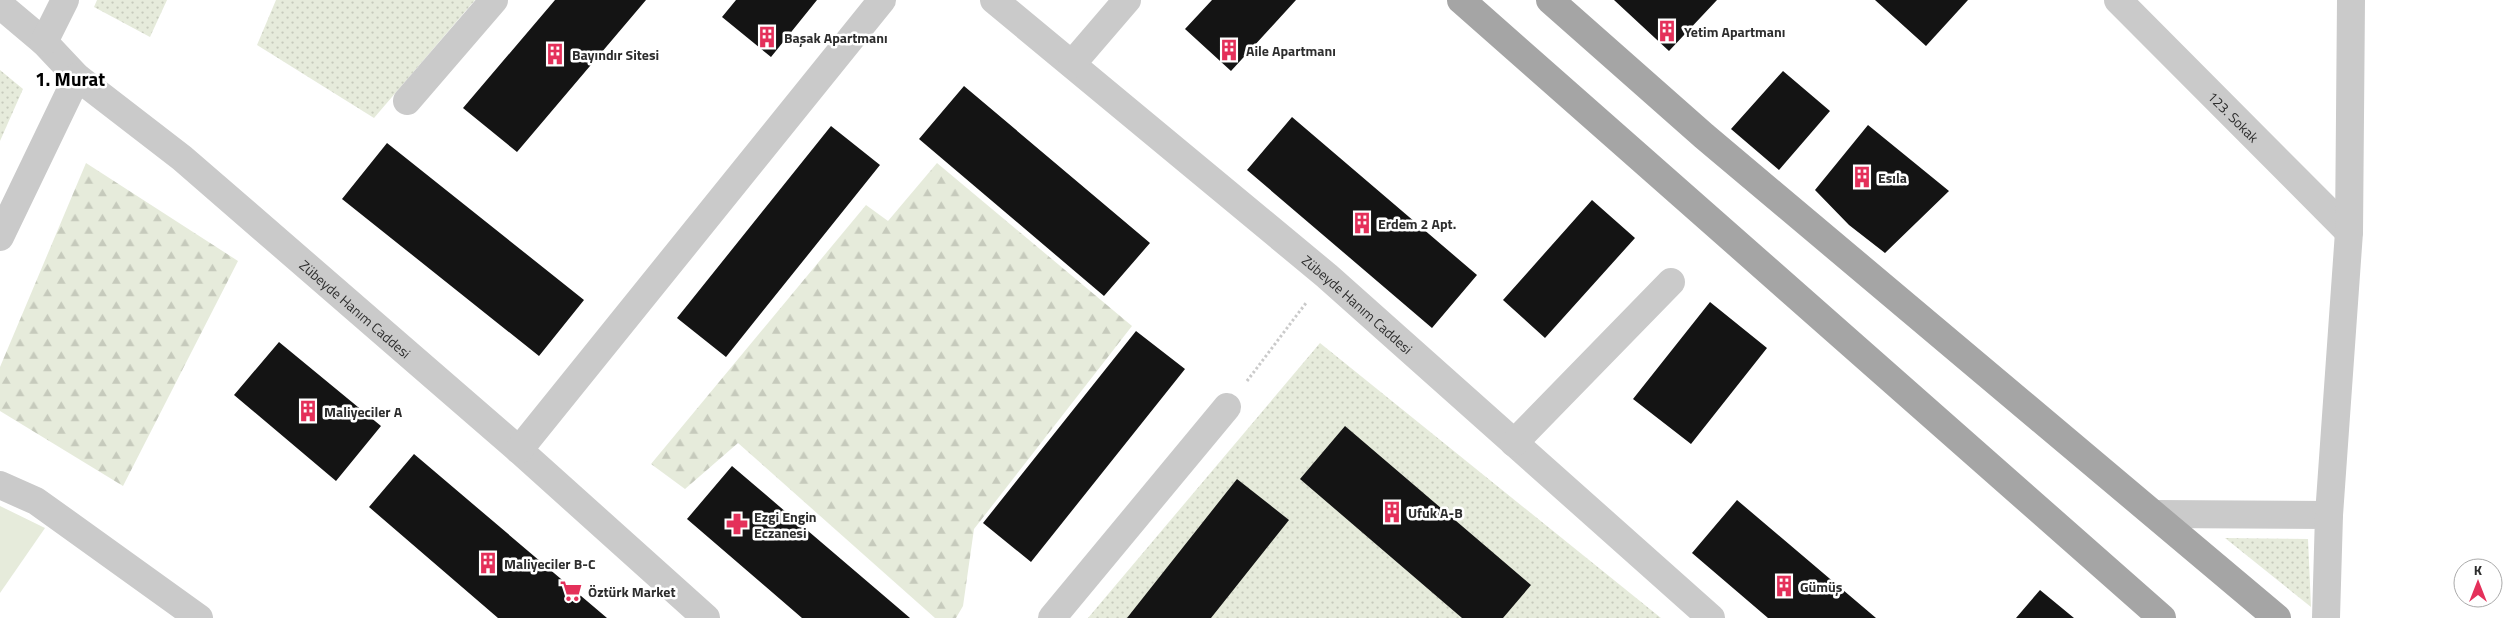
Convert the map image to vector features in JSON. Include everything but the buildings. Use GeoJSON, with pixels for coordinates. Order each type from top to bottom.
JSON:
{"type":"FeatureCollection","features":[{"type":"Feature","properties":{"kind":"main road"},"geometry":{"type":"LineString","coordinates":[[1461,0],[2162,618]]}},
{"type":"Feature","properties":{"kind":"main road"},"geometry":{"type":"LineString","coordinates":[[1550,0],[1704,136],[2277,618]]}},
{"type":"Feature","properties":{"kind":"street"},"geometry":{"type":"LineString","coordinates":[[44,42],[65,0]]}},
{"type":"Feature","properties":{"kind":"street"},"geometry":{"type":"LineString","coordinates":[[407,101],[494,0]]}},
{"type":"Feature","properties":{"kind":"street"},"geometry":{"type":"LineString","coordinates":[[519,450],[882,0]]}},
{"type":"Feature","properties":{"kind":"street","name":"Zübeyde Hanım Caddesi"},"geometry":{"type":"LineString","coordinates":[[994,0],[1326,276],[1711,618]]}},
{"type":"Feature","properties":{"kind":"street"},"geometry":{"type":"LineString","coordinates":[[1072,64],[1127,0]]}},
{"type":"Feature","properties":{"kind":"street","name":"123. Sokak"},"geometry":{"type":"LineString","coordinates":[[2118,0],[2349,232]]}},
{"type":"Feature","properties":{"kind":"street"},"geometry":{"type":"LineString","coordinates":[[2326,618],[2330,515],[2349,232],[2351,0]]}},
{"type":"Feature","properties":{"kind":"street","name":"Zübeyde Hanım Caddesi"},"geometry":{"type":"LineString","coordinates":[[0,5],[44,42],[77,77],[182,158],[519,450],[706,618]]}},
{"type":"Feature","properties":{"kind":"street"},"geometry":{"type":"LineString","coordinates":[[0,238],[77,77]]}},
{"type":"Feature","properties":{"kind":"street"},"geometry":{"type":"LineString","coordinates":[[1514,443],[1671,282]]}},
{"type":"Feature","properties":{"kind":"street"},"geometry":{"type":"LineString","coordinates":[[1052,618],[1227,407]]}},
{"type":"Feature","properties":{"kind":"street"},"geometry":{"type":"LineString","coordinates":[[0,485],[36,501],[199,618]]}},
{"type":"Feature","properties":{"kind":"street"},"geometry":{"type":"LineString","coordinates":[[2154,514],[2330,515]]}},
{"type":"Feature","properties":{"kind":"path"},"geometry":{"type":"LineString","coordinates":[[1227,407],[1326,276]]}},
{"type":"Feature","properties":{"kind":"green space"},"geometry":{"type":"Polygon","coordinates":[[[97,0],[167,0],[150,37],[94,7],[97,0]]]}},
{"type":"Feature","properties":{"kind":"green space"},"geometry":{"type":"Polygon","coordinates":[[[276,0],[475,0],[374,118],[257,45],[276,0]]]}},
{"type":"Feature","properties":{"kind":"green space"},"geometry":{"type":"Polygon","coordinates":[[[0,70],[23,89],[0,141],[0,70]]]}},
{"type":"Feature","properties":{"kind":"green space"},"geometry":{"type":"Polygon","coordinates":[[[86,163],[238,261],[123,486],[0,411],[0,367],[86,163]]]}},
{"type":"Feature","properties":{"kind":"green space"},"geometry":{"type":"Polygon","coordinates":[[[937,163],[1132,326],[974,529],[963,606],[956,618],[935,618],[738,443],[685,489],[651,464],[866,205],[888,221],[937,163]]]}},
{"type":"Feature","properties":{"kind":"green space"},"geometry":{"type":"Polygon","coordinates":[[[1320,343],[1661,618],[1088,618],[1320,343]]]}},
{"type":"Feature","properties":{"kind":"green space"},"geometry":{"type":"Polygon","coordinates":[[[0,506],[45,528],[0,593],[0,506]]]}},
{"type":"Feature","properties":{"kind":"green space"},"geometry":{"type":"Polygon","coordinates":[[[2225,538],[2308,539],[2311,607],[2225,538]]]}},
{"type":"Feature","properties":{"kind":"place","name":"Yetim Apartmanı"},"geometry":{"type":"Point","coordinates":[1667,31]}},
{"type":"Feature","properties":{"kind":"place","name":"Başak Apartmanı"},"geometry":{"type":"Point","coordinates":[767,37]}},
{"type":"Feature","properties":{"kind":"place","name":"Aile Apartmanı"},"geometry":{"type":"Point","coordinates":[1229,50]}},
{"type":"Feature","properties":{"kind":"place","name":"Bayındır Sitesi"},"geometry":{"type":"Point","coordinates":[555,54]}},
{"type":"Feature","properties":{"kind":"place","name":"Esıla"},"geometry":{"type":"Point","coordinates":[1862,177]}},
{"type":"Feature","properties":{"kind":"place","name":"Erdem 2 Apt."},"geometry":{"type":"Point","coordinates":[1362,223]}},
{"type":"Feature","properties":{"kind":"place","name":"Maliyeciler A"},"geometry":{"type":"Point","coordinates":[308,411]}},
{"type":"Feature","properties":{"kind":"place","name":"Ufuk A-B"},"geometry":{"type":"Point","coordinates":[1392,512]}},
{"type":"Feature","properties":{"kind":"place","name":"Ezgi Engin Eczanesi"},"geometry":{"type":"Point","coordinates":[737,524]}},
{"type":"Feature","properties":{"kind":"place","name":"Maliyeciler B-C"},"geometry":{"type":"Point","coordinates":[488,563]}},
{"type":"Feature","properties":{"kind":"place","name":"Gümüş"},"geometry":{"type":"Point","coordinates":[1784,586]}},
{"type":"Feature","properties":{"kind":"place","name":"Öztürk Market"},"geometry":{"type":"Point","coordinates":[571,591]}},
{"type":"Feature","properties":{"kind":"district","name":"1. Murat"},"geometry":{"type":"Point","coordinates":[70,78]}}]}
